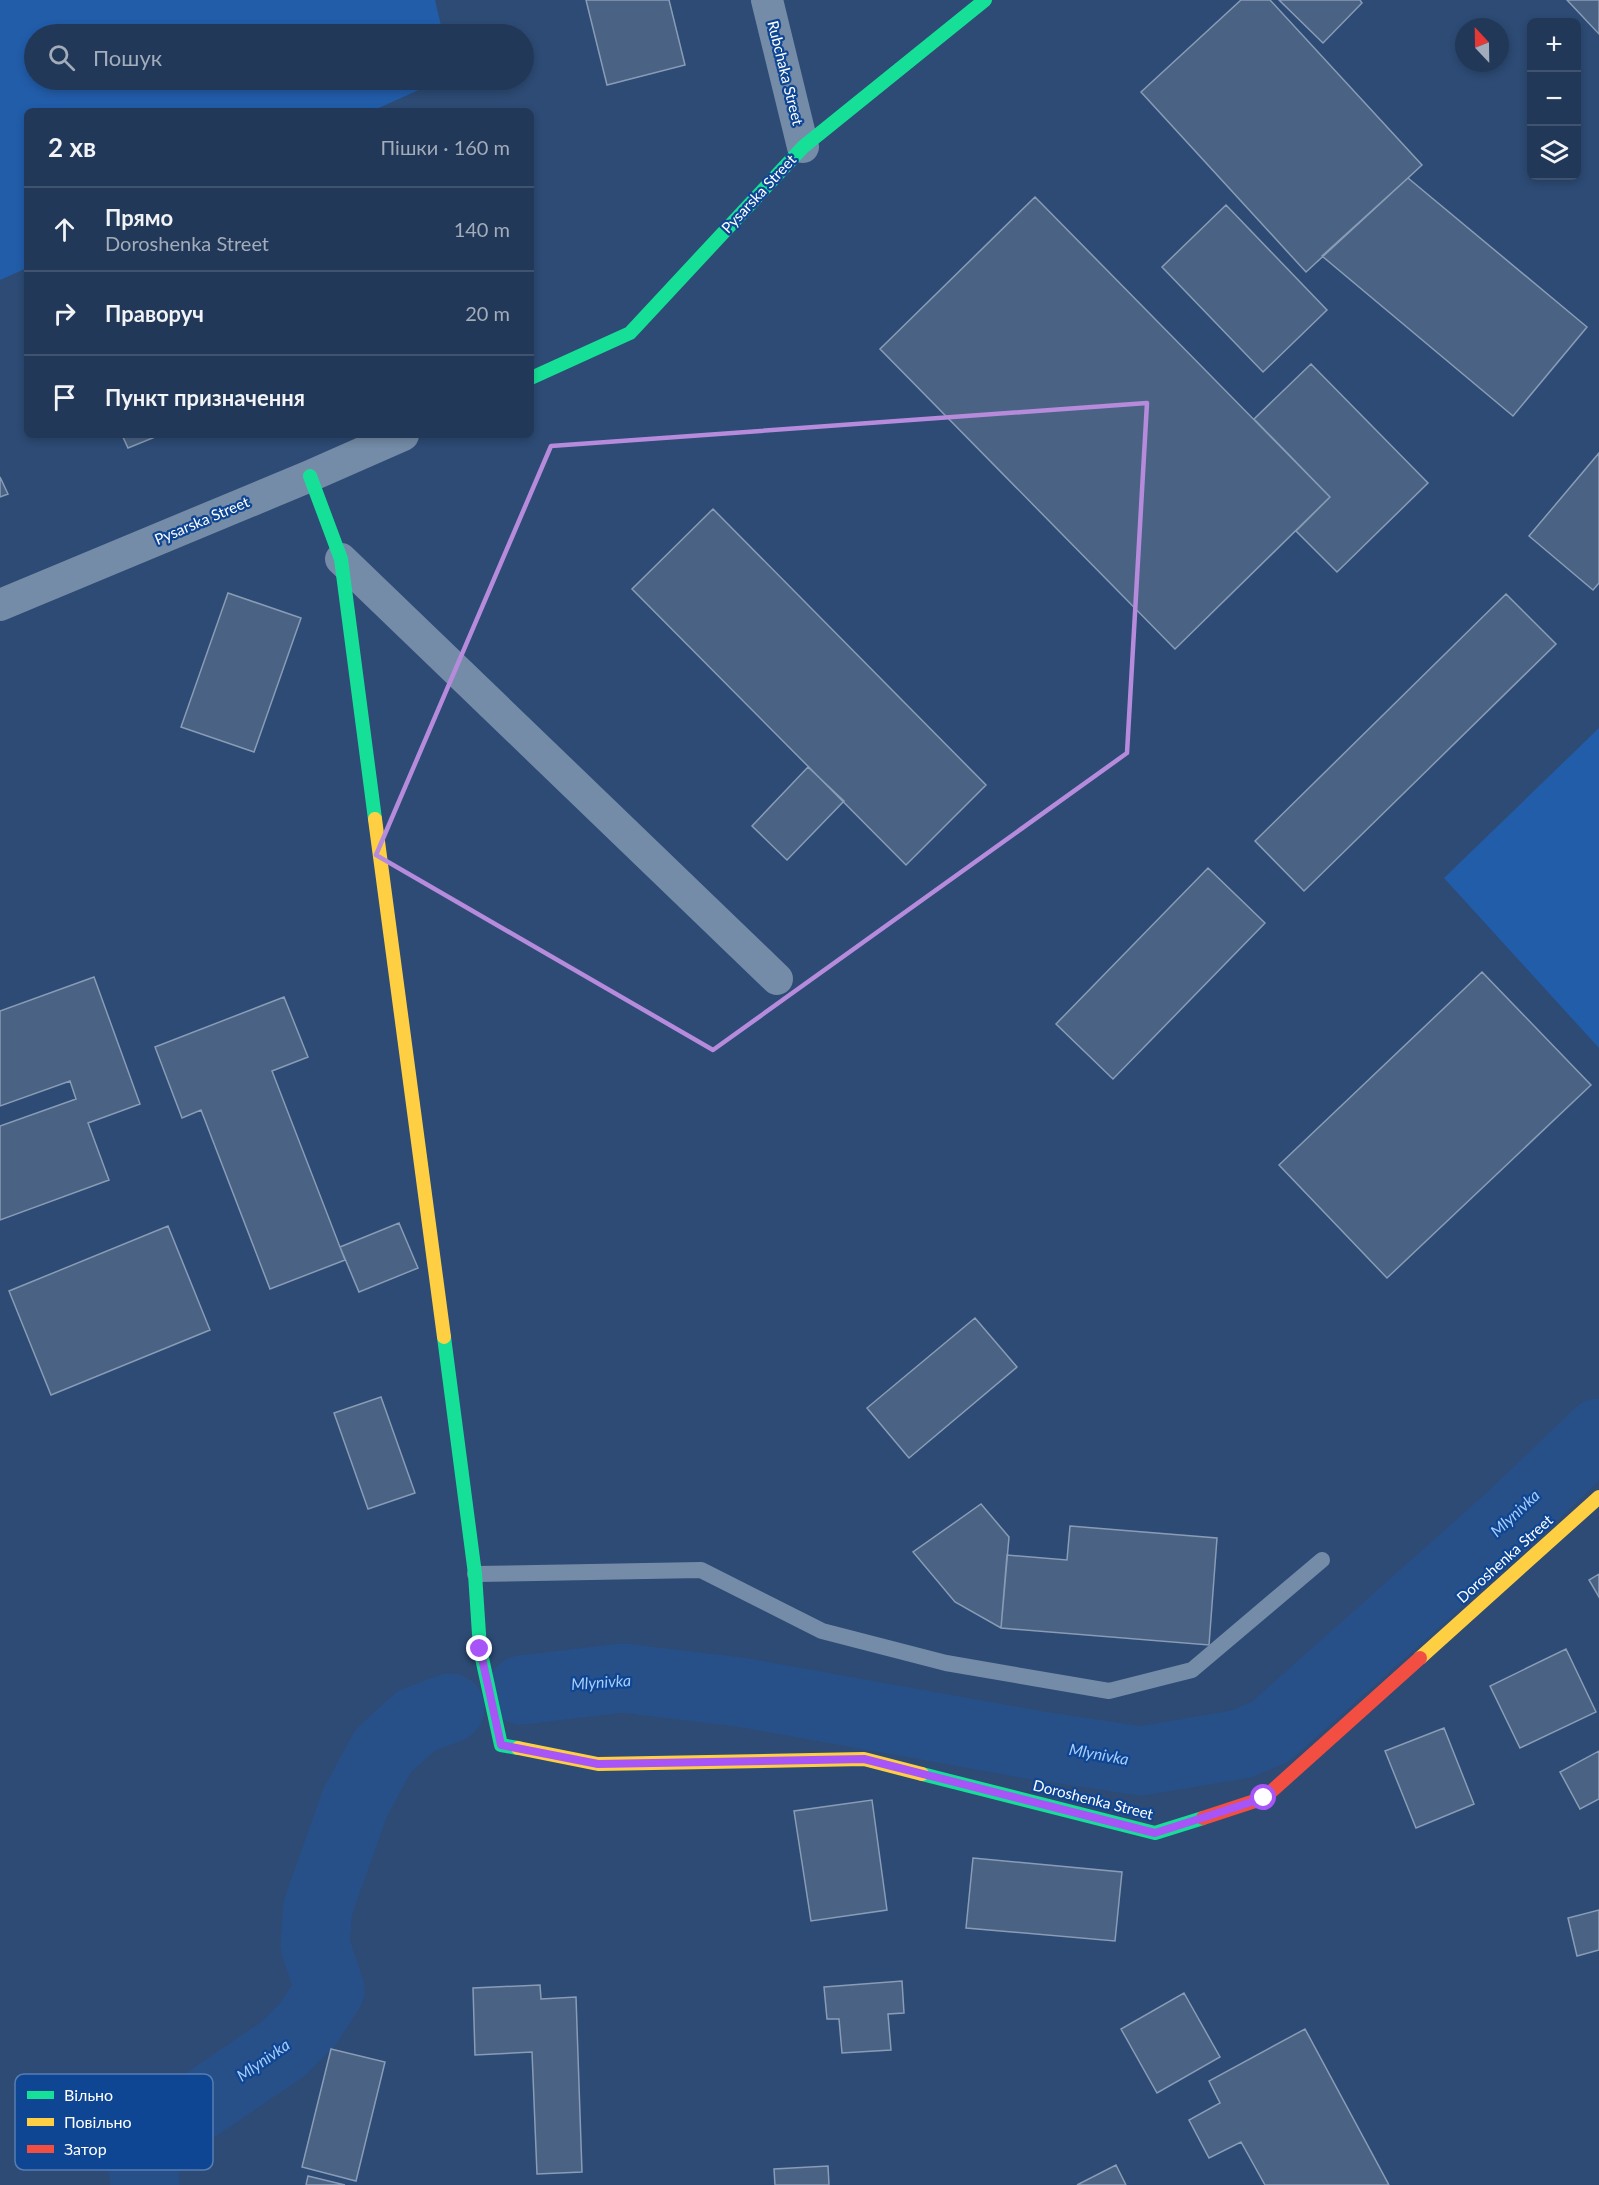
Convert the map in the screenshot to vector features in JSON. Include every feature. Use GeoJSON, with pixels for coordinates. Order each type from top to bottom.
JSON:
{"type":"FeatureCollection","features":[{"type":"Feature","properties":{"kind":"street","name":"Rubchaka Street"},"geometry":{"type":"LineString","coordinates":[[767,0],[803,147]]}},
{"type":"Feature","properties":{"kind":"street","name":"Pysarska Street"},"geometry":{"type":"LineString","coordinates":[[534,377],[630,333],[803,147],[985,0]]}},
{"type":"Feature","properties":{"kind":"street","name":"Pysarska Street"},"geometry":{"type":"LineString","coordinates":[[0,605],[396,438]]}},
{"type":"Feature","properties":{"kind":"street"},"geometry":{"type":"LineString","coordinates":[[310,476],[341,559],[475,1574]]}},
{"type":"Feature","properties":{"kind":"street"},"geometry":{"type":"LineString","coordinates":[[341,559],[777,979]]}},
{"type":"Feature","properties":{"kind":"street","name":"Doroshenka Street"},"geometry":{"type":"LineString","coordinates":[[475,1574],[480,1649],[501,1745],[598,1764],[864,1759],[1155,1833],[1264,1798],[1599,1497]]}},
{"type":"Feature","properties":{"kind":"lane"},"geometry":{"type":"LineString","coordinates":[[475,1574],[701,1570],[822,1631],[946,1663],[1109,1691],[1192,1670],[1322,1560]]}},
{"type":"Feature","properties":{"kind":"highlighted area"},"geometry":{"type":"Polygon","coordinates":[[[1147,403],[1127,753],[713,1050],[376,855],[551,446],[1147,403]]]}},
{"type":"Feature","properties":{"kind":"shaded area"},"geometry":{"type":"Polygon","coordinates":[[[0,0],[435,0],[441,24],[24,24],[24,90],[419,90],[379,108],[24,108],[24,269],[0,280],[0,0]]]}},
{"type":"Feature","properties":{"kind":"shaded area"},"geometry":{"type":"Polygon","coordinates":[[[1599,728],[1599,1048],[1444,878],[1599,728]]]}},
{"type":"Feature","properties":{"kind":"building"},"geometry":{"type":"Polygon","coordinates":[[[586,0],[669,0],[685,65],[607,85],[586,0]]]}},
{"type":"Feature","properties":{"kind":"building"},"geometry":{"type":"Polygon","coordinates":[[[1241,0],[1270,0],[1422,165],[1306,272],[1141,92],[1241,0]]]}},
{"type":"Feature","properties":{"kind":"building"},"geometry":{"type":"Polygon","coordinates":[[[1279,0],[1360,0],[1362,3],[1323,43],[1279,0]]]}},
{"type":"Feature","properties":{"kind":"building"},"geometry":{"type":"Polygon","coordinates":[[[1567,0],[1599,0],[1599,34],[1567,0]]]}},
{"type":"Feature","properties":{"kind":"building"},"geometry":{"type":"Polygon","coordinates":[[[1408,178],[1587,327],[1513,416],[1322,256],[1408,178]]]}},
{"type":"Feature","properties":{"kind":"building"},"geometry":{"type":"Polygon","coordinates":[[[1035,197],[1330,497],[1175,649],[880,349],[1035,197]]]}},
{"type":"Feature","properties":{"kind":"building"},"geometry":{"type":"Polygon","coordinates":[[[1226,205],[1327,310],[1263,372],[1162,267],[1226,205]]]}},
{"type":"Feature","properties":{"kind":"building"},"geometry":{"type":"Polygon","coordinates":[[[1311,364],[1428,483],[1337,572],[1296,531],[1330,497],[1254,419],[1311,364]]]}},
{"type":"Feature","properties":{"kind":"building"},"geometry":{"type":"Polygon","coordinates":[[[123,438],[153,438],[128,448],[123,438]]]}},
{"type":"Feature","properties":{"kind":"building"},"geometry":{"type":"Polygon","coordinates":[[[1599,453],[1599,583],[1593,590],[1529,536],[1599,453]]]}},
{"type":"Feature","properties":{"kind":"building"},"geometry":{"type":"Polygon","coordinates":[[[0,477],[8,494],[0,497],[0,477]]]}},
{"type":"Feature","properties":{"kind":"building"},"geometry":{"type":"Polygon","coordinates":[[[713,509],[986,785],[906,865],[632,589],[713,509]]]}},
{"type":"Feature","properties":{"kind":"building"},"geometry":{"type":"Polygon","coordinates":[[[228,593],[301,618],[254,752],[181,727],[228,593]]]}},
{"type":"Feature","properties":{"kind":"building"},"geometry":{"type":"Polygon","coordinates":[[[1506,594],[1556,644],[1304,891],[1255,841],[1506,594]]]}},
{"type":"Feature","properties":{"kind":"building"},"geometry":{"type":"Polygon","coordinates":[[[808,767],[844,801],[787,860],[752,826],[808,767]]]}},
{"type":"Feature","properties":{"kind":"building"},"geometry":{"type":"Polygon","coordinates":[[[1208,868],[1265,923],[1113,1079],[1056,1024],[1208,868]]]}},
{"type":"Feature","properties":{"kind":"building"},"geometry":{"type":"Polygon","coordinates":[[[1482,972],[1591,1085],[1387,1278],[1279,1165],[1482,972]]]}},
{"type":"Feature","properties":{"kind":"building"},"geometry":{"type":"Polygon","coordinates":[[[94,977],[140,1104],[88,1123],[109,1180],[0,1220],[0,1126],[76,1099],[70,1081],[0,1106],[0,1011],[94,977]]]}},
{"type":"Feature","properties":{"kind":"building"},"geometry":{"type":"Polygon","coordinates":[[[284,997],[308,1057],[272,1071],[345,1260],[270,1289],[201,1110],[182,1118],[155,1047],[284,997]]]}},
{"type":"Feature","properties":{"kind":"building"},"geometry":{"type":"Polygon","coordinates":[[[399,1223],[418,1268],[359,1292],[340,1247],[399,1223]]]}},
{"type":"Feature","properties":{"kind":"building"},"geometry":{"type":"Polygon","coordinates":[[[168,1226],[210,1330],[51,1395],[9,1291],[168,1226]]]}},
{"type":"Feature","properties":{"kind":"building"},"geometry":{"type":"Polygon","coordinates":[[[975,1318],[1017,1367],[909,1458],[867,1408],[975,1318]]]}},
{"type":"Feature","properties":{"kind":"building"},"geometry":{"type":"Polygon","coordinates":[[[381,1397],[415,1493],[368,1509],[334,1413],[381,1397]]]}},
{"type":"Feature","properties":{"kind":"building"},"geometry":{"type":"Polygon","coordinates":[[[981,1504],[1009,1537],[1001,1628],[955,1602],[913,1552],[981,1504]]]}},
{"type":"Feature","properties":{"kind":"building"},"geometry":{"type":"Polygon","coordinates":[[[1070,1526],[1217,1538],[1209,1645],[1001,1628],[1007,1555],[1067,1560],[1070,1526]]]}},
{"type":"Feature","properties":{"kind":"building"},"geometry":{"type":"Polygon","coordinates":[[[1599,1574],[1599,1597],[1589,1580],[1599,1574]]]}},
{"type":"Feature","properties":{"kind":"building"},"geometry":{"type":"Polygon","coordinates":[[[1566,1649],[1596,1712],[1520,1748],[1490,1686],[1566,1649]]]}},
{"type":"Feature","properties":{"kind":"building"},"geometry":{"type":"Polygon","coordinates":[[[1444,1728],[1474,1804],[1416,1828],[1385,1751],[1444,1728]]]}},
{"type":"Feature","properties":{"kind":"building"},"geometry":{"type":"Polygon","coordinates":[[[1599,1751],[1599,1799],[1580,1809],[1560,1772],[1599,1751]]]}},
{"type":"Feature","properties":{"kind":"building"},"geometry":{"type":"Polygon","coordinates":[[[872,1800],[887,1910],[811,1921],[794,1811],[872,1800]]]}},
{"type":"Feature","properties":{"kind":"building"},"geometry":{"type":"Polygon","coordinates":[[[973,1858],[1122,1872],[1115,1941],[966,1928],[973,1858]]]}},
{"type":"Feature","properties":{"kind":"building"},"geometry":{"type":"Polygon","coordinates":[[[1599,1910],[1599,1950],[1577,1956],[1568,1918],[1599,1910]]]}},
{"type":"Feature","properties":{"kind":"building"},"geometry":{"type":"Polygon","coordinates":[[[902,1981],[904,2013],[888,2014],[891,2050],[842,2053],[839,2019],[827,2019],[824,1987],[902,1981]]]}},
{"type":"Feature","properties":{"kind":"building"},"geometry":{"type":"Polygon","coordinates":[[[540,1985],[541,1999],[576,1997],[582,2172],[537,2174],[532,2052],[475,2055],[473,1988],[540,1985]]]}},
{"type":"Feature","properties":{"kind":"building"},"geometry":{"type":"Polygon","coordinates":[[[1184,1993],[1220,2057],[1157,2093],[1121,2029],[1184,1993]]]}},
{"type":"Feature","properties":{"kind":"building"},"geometry":{"type":"Polygon","coordinates":[[[1305,2029],[1389,2185],[1265,2185],[1241,2142],[1209,2158],[1189,2120],[1220,2103],[1209,2081],[1305,2029]]]}},
{"type":"Feature","properties":{"kind":"building"},"geometry":{"type":"Polygon","coordinates":[[[331,2049],[385,2062],[356,2181],[302,2167],[331,2049]]]}},
{"type":"Feature","properties":{"kind":"building"},"geometry":{"type":"Polygon","coordinates":[[[1116,2165],[1126,2185],[1077,2185],[1116,2165]]]}},
{"type":"Feature","properties":{"kind":"building"},"geometry":{"type":"Polygon","coordinates":[[[828,2166],[829,2185],[775,2185],[774,2169],[828,2166]]]}},
{"type":"Feature","properties":{"kind":"building"},"geometry":{"type":"Polygon","coordinates":[[[308,2176],[345,2185],[306,2185],[308,2176]]]}},
{"type":"Feature","properties":{"kind":"waterway","name":"Mlynivka"},"geometry":{"type":"LineString","coordinates":[[522,1690],[622,1678],[740,1692],[1035,1745],[1141,1761],[1241,1744],[1270,1732],[1508,1520],[1599,1433]]}},
{"type":"Feature","properties":{"kind":"waterway","name":"Mlynivka"},"geometry":{"type":"LineString","coordinates":[[213,2096],[283,2049],[308,2024],[330,1990],[315,1945],[318,1907],[355,1803],[383,1751],[416,1721],[450,1708]]}},
{"type":"Feature","properties":{"kind":"waterway","name":"Mlynivka"},"geometry":{"type":"LineString","coordinates":[[143,2170],[145,2185]]}},
{"type":"Feature","properties":{"kind":"traffic: fast"},"geometry":{"type":"LineString","coordinates":[[534,377],[630,333],[803,147],[985,0]]}},
{"type":"Feature","properties":{"kind":"traffic: fast"},"geometry":{"type":"LineString","coordinates":[[310,476],[341,559],[375,819]]}},
{"type":"Feature","properties":{"kind":"traffic: fast"},"geometry":{"type":"LineString","coordinates":[[444,1337],[475,1574],[480,1649],[501,1745],[518,1748]]}},
{"type":"Feature","properties":{"kind":"traffic: fast"},"geometry":{"type":"LineString","coordinates":[[922,1774],[1155,1833],[1203,1818]]}},
{"type":"Feature","properties":{"kind":"traffic: slow"},"geometry":{"type":"LineString","coordinates":[[375,819],[444,1337]]}},
{"type":"Feature","properties":{"kind":"traffic: slow"},"geometry":{"type":"LineString","coordinates":[[1420,1658],[1599,1497]]}},
{"type":"Feature","properties":{"kind":"traffic: slow"},"geometry":{"type":"LineString","coordinates":[[518,1748],[598,1764],[864,1759],[922,1774]]}},
{"type":"Feature","properties":{"kind":"traffic: jam"},"geometry":{"type":"LineString","coordinates":[[1203,1818],[1264,1798],[1420,1658]]}},
{"type":"Feature","properties":{"kind":"route"},"geometry":{"type":"LineString","coordinates":[[480,1649],[501,1745],[598,1764],[864,1759],[1155,1833],[1264,1798]]}}]}
